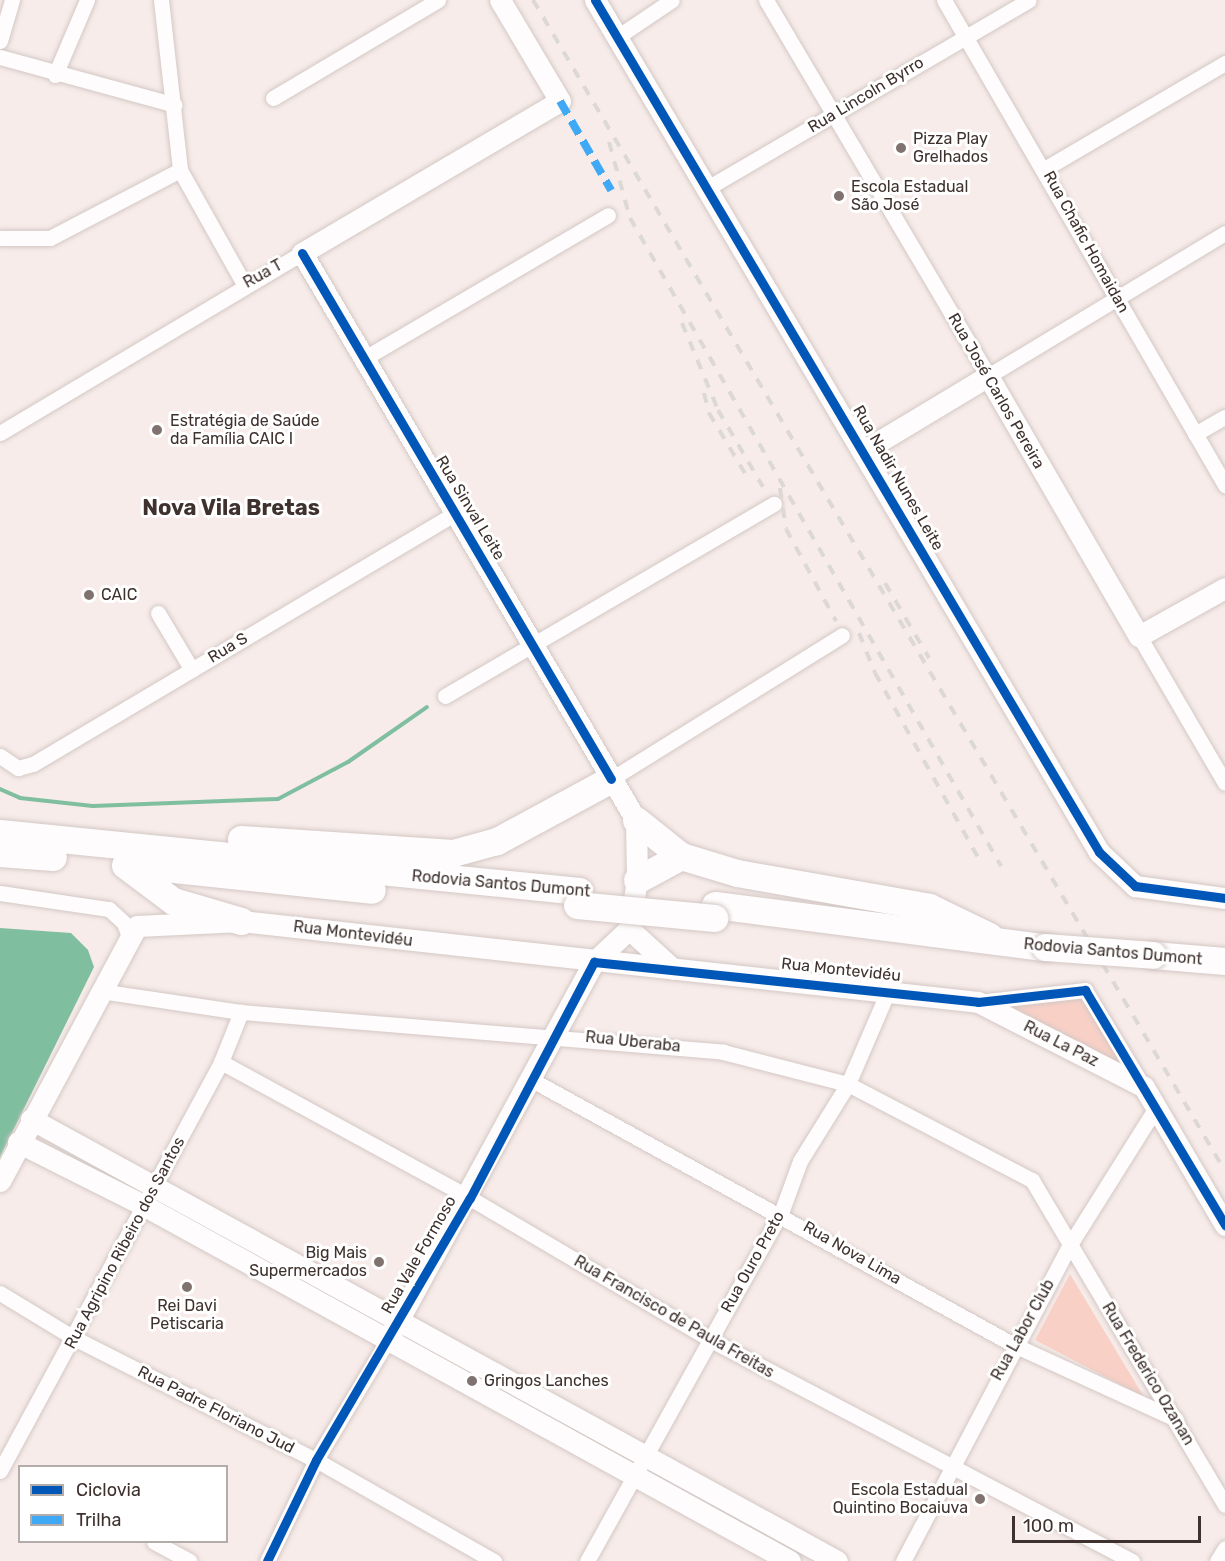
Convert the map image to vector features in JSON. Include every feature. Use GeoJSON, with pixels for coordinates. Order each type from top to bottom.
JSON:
{"type":"FeatureCollection","features":[{"type":"Feature","properties":{"kind":"highway"},"geometry":{"type":"LineString","coordinates":[[115,854],[194,835],[412,855],[453,853],[497,841],[611,779]]}},
{"type":"Feature","properties":{"kind":"highway"},"geometry":{"type":"LineString","coordinates":[[636,820],[681,856],[775,881],[929,907],[995,940]]}},
{"type":"Feature","properties":{"kind":"highway","name":"Rodovia Santos Dumont"},"geometry":{"type":"LineString","coordinates":[[0,833],[249,881],[578,898]]}},
{"type":"Feature","properties":{"kind":"highway","name":"Rodovia Santos Dumont"},"geometry":{"type":"LineString","coordinates":[[0,853],[115,854],[714,912],[991,949],[995,940],[1045,947],[1225,961]]}},
{"type":"Feature","properties":{"kind":"highway"},"geometry":{"type":"LineString","coordinates":[[115,854],[173,901],[241,921]]}},
{"type":"Feature","properties":{"kind":"highway"},"geometry":{"type":"LineString","coordinates":[[637,879],[681,856]]}},
{"type":"Feature","properties":{"kind":"highway"},"geometry":{"type":"LineString","coordinates":[[241,921],[231,911],[229,897],[236,885],[249,881]]}},
{"type":"Feature","properties":{"kind":"street"},"geometry":{"type":"LineString","coordinates":[[0,41],[12,0]]}},
{"type":"Feature","properties":{"kind":"street"},"geometry":{"type":"LineString","coordinates":[[55,75],[87,0]]}},
{"type":"Feature","properties":{"kind":"street"},"geometry":{"type":"LineString","coordinates":[[161,0],[175,105],[180,170],[244,284]]}},
{"type":"Feature","properties":{"kind":"street"},"geometry":{"type":"LineString","coordinates":[[273,98],[438,0]]}},
{"type":"Feature","properties":{"kind":"street","name":"Rua T"},"geometry":{"type":"LineString","coordinates":[[0,433],[244,284],[302,253],[560,101],[500,0]]}},
{"type":"Feature","properties":{"kind":"street","name":"Rua Nadir Nunes Leite"},"geometry":{"type":"LineString","coordinates":[[595,0],[704,190],[865,450],[1099,852],[1135,886],[1225,898]]}},
{"type":"Feature","properties":{"kind":"street"},"geometry":{"type":"LineString","coordinates":[[617,37],[672,0]]}},
{"type":"Feature","properties":{"kind":"street","name":"Rua José Carlos Pereira"},"geometry":{"type":"LineString","coordinates":[[766,0],[988,375],[1225,783]]}},
{"type":"Feature","properties":{"kind":"street","name":"Rua Chafic Homaidan"},"geometry":{"type":"LineString","coordinates":[[944,0],[1046,168],[1225,485]]}},
{"type":"Feature","properties":{"kind":"street","name":"Rua Lincoln Byrro"},"geometry":{"type":"LineString","coordinates":[[704,190],[1029,0]]}},
{"type":"Feature","properties":{"kind":"street"},"geometry":{"type":"LineString","coordinates":[[0,57],[55,75],[175,105]]}},
{"type":"Feature","properties":{"kind":"street"},"geometry":{"type":"LineString","coordinates":[[1046,168],[1225,63]]}},
{"type":"Feature","properties":{"kind":"street"},"geometry":{"type":"LineString","coordinates":[[0,238],[50,238],[180,170]]}},
{"type":"Feature","properties":{"kind":"street"},"geometry":{"type":"LineString","coordinates":[[363,359],[608,215]]}},
{"type":"Feature","properties":{"kind":"street"},"geometry":{"type":"LineString","coordinates":[[865,450],[1116,295],[1225,233]]}},
{"type":"Feature","properties":{"kind":"street","name":"Rua Sinval Leite"},"geometry":{"type":"LineString","coordinates":[[302,253],[636,820]]}},
{"type":"Feature","properties":{"kind":"street"},"geometry":{"type":"LineString","coordinates":[[1195,434],[1225,417]]}},
{"type":"Feature","properties":{"kind":"street"},"geometry":{"type":"LineString","coordinates":[[445,696],[535,647],[774,504]]}},
{"type":"Feature","properties":{"kind":"street","name":"Rua S"},"geometry":{"type":"LineString","coordinates":[[0,756],[18,768],[33,764],[456,513]]}},
{"type":"Feature","properties":{"kind":"street"},"geometry":{"type":"LineString","coordinates":[[1139,636],[1225,588]]}},
{"type":"Feature","properties":{"kind":"street"},"geometry":{"type":"LineString","coordinates":[[158,613],[192,670]]}},
{"type":"Feature","properties":{"kind":"street"},"geometry":{"type":"LineString","coordinates":[[611,779],[842,635]]}},
{"type":"Feature","properties":{"kind":"street"},"geometry":{"type":"LineString","coordinates":[[636,820],[637,879],[629,929],[673,969]]}},
{"type":"Feature","properties":{"kind":"street"},"geometry":{"type":"LineString","coordinates":[[0,893],[109,909],[124,923],[129,937],[18,1142],[0,1180]]}},
{"type":"Feature","properties":{"kind":"street","name":"Rua Montevidéu"},"geometry":{"type":"LineString","coordinates":[[129,937],[137,926],[152,921],[241,921],[594,962],[889,989],[978,1002],[1085,990],[1144,1087]]}},
{"type":"Feature","properties":{"kind":"street","name":"Rua Vale Formoso"},"geometry":{"type":"LineString","coordinates":[[267,1561],[316,1460],[470,1198],[594,962],[629,929]]}},
{"type":"Feature","properties":{"kind":"street","name":"Rua Ouro Preto"},"geometry":{"type":"LineString","coordinates":[[587,1561],[781,1213],[800,1161],[848,1084],[889,989]]}},
{"type":"Feature","properties":{"kind":"street","name":"Rua Uberaba"},"geometry":{"type":"LineString","coordinates":[[100,991],[241,1011],[557,1034],[734,1054],[848,1084],[1032,1180],[1071,1243]]}},
{"type":"Feature","properties":{"kind":"street","name":"Rua La Paz"},"geometry":{"type":"LineString","coordinates":[[978,1002],[1144,1087]]}},
{"type":"Feature","properties":{"kind":"street","name":"Rua Agripino Ribeiro dos Santos"},"geometry":{"type":"LineString","coordinates":[[7,1463],[221,1062],[241,1011]]}},
{"type":"Feature","properties":{"kind":"street","name":"Rua Francisco de Paula Freitas"},"geometry":{"type":"LineString","coordinates":[[221,1062],[470,1198],[710,1339],[948,1468],[1132,1561]]}},
{"type":"Feature","properties":{"kind":"street","name":"Rua Nova Lima"},"geometry":{"type":"LineString","coordinates":[[532,1080],[781,1213],[1014,1346],[1176,1419]]}},
{"type":"Feature","properties":{"kind":"street"},"geometry":{"type":"LineString","coordinates":[[1144,1087],[1225,1225]]}},
{"type":"Feature","properties":{"kind":"street","name":"Rua Labor Club"},"geometry":{"type":"LineString","coordinates":[[903,1561],[948,1468],[1071,1243],[1157,1107]]}},
{"type":"Feature","properties":{"kind":"street"},"geometry":{"type":"LineString","coordinates":[[31,1119],[156,1184],[400,1317],[645,1457],[837,1561]]}},
{"type":"Feature","properties":{"kind":"street"},"geometry":{"type":"LineString","coordinates":[[18,1142],[145,1206],[790,1561]]}},
{"type":"Feature","properties":{"kind":"street","name":"Rua Frederico Ozanan"},"geometry":{"type":"LineString","coordinates":[[1071,1243],[1225,1505]]}},
{"type":"Feature","properties":{"kind":"street","name":"Rua Padre Floriano Jud"},"geometry":{"type":"LineString","coordinates":[[0,1293],[74,1338],[316,1460],[494,1561]]}},
{"type":"Feature","properties":{"kind":"street"},"geometry":{"type":"LineString","coordinates":[[156,1543],[189,1561]]}},
{"type":"Feature","properties":{"kind":"street"},"geometry":{"type":"LineString","coordinates":[[1217,1561],[1225,1548]]}},
{"type":"Feature","properties":{"kind":"shaded area"},"geometry":{"type":"Polygon","coordinates":[[[0,928],[71,933],[88,950],[94,967],[0,1157],[0,928]]]}},
{"type":"Feature","properties":{"kind":"shaded area"},"geometry":{"type":"Polygon","coordinates":[[[1081,994],[1130,1075],[993,1004],[1081,994]]]}},
{"type":"Feature","properties":{"kind":"shaded area"},"geometry":{"type":"Polygon","coordinates":[[[1070,1274],[1144,1397],[1035,1340],[1070,1274]]]}},
{"type":"Feature","properties":{"kind":"waterway"},"geometry":{"type":"LineString","coordinates":[[0,789],[20,798],[93,806],[278,799],[348,762],[427,707]]}},
{"type":"Feature","properties":{"kind":"railway"},"geometry":{"type":"LineString","coordinates":[[533,0],[1225,1171]]}},
{"type":"Feature","properties":{"kind":"railway"},"geometry":{"type":"LineString","coordinates":[[609,142],[630,218],[1001,866]]}},
{"type":"Feature","properties":{"kind":"railway"},"geometry":{"type":"LineString","coordinates":[[682,323],[718,410],[763,487]]}},
{"type":"Feature","properties":{"kind":"railway"},"geometry":{"type":"LineString","coordinates":[[704,393],[709,413],[749,480]]}},
{"type":"Feature","properties":{"kind":"railway"},"geometry":{"type":"LineString","coordinates":[[780,488],[786,529],[836,621]]}},
{"type":"Feature","properties":{"kind":"railway"},"geometry":{"type":"LineString","coordinates":[[885,583],[929,658]]}},
{"type":"Feature","properties":{"kind":"railway"},"geometry":{"type":"LineString","coordinates":[[859,633],[875,673],[980,861]]}},
{"type":"Feature","properties":{"kind":"marked path"},"geometry":{"type":"LineString","coordinates":[[560,101],[611,190]]}},
{"type":"Feature","properties":{"kind":"cycle path"},"geometry":{"type":"LineString","coordinates":[[595,0],[1099,852],[1135,886],[1225,898]]}},
{"type":"Feature","properties":{"kind":"cycle path"},"geometry":{"type":"LineString","coordinates":[[302,253],[611,779]]}},
{"type":"Feature","properties":{"kind":"cycle path"},"geometry":{"type":"LineString","coordinates":[[267,1561],[316,1460],[470,1198],[594,962],[978,1002],[1085,990],[1225,1225]]}},
{"type":"Feature","properties":{"kind":"place","name":"Pizza Play Grelhados"},"geometry":{"type":"Point","coordinates":[901,148]}},
{"type":"Feature","properties":{"kind":"place","name":"Escola Estadual São José"},"geometry":{"type":"Point","coordinates":[839,196]}},
{"type":"Feature","properties":{"kind":"place","name":"Estratégia de Saúde da Família CAIC I"},"geometry":{"type":"Point","coordinates":[157,430]}},
{"type":"Feature","properties":{"kind":"place","name":"CAIC"},"geometry":{"type":"Point","coordinates":[89,595]}},
{"type":"Feature","properties":{"kind":"place","name":"Big Mais Supermercados"},"geometry":{"type":"Point","coordinates":[379,1262]}},
{"type":"Feature","properties":{"kind":"place","name":"Rei Davi Petiscaria"},"geometry":{"type":"Point","coordinates":[187,1287]}},
{"type":"Feature","properties":{"kind":"place","name":"Gringos Lanches"},"geometry":{"type":"Point","coordinates":[472,1381]}},
{"type":"Feature","properties":{"kind":"place","name":"Escola Estadual Quintino Bocaiuva"},"geometry":{"type":"Point","coordinates":[980,1499]}},
{"type":"Feature","properties":{"kind":"district","name":"Nova Vila Bretas"},"geometry":{"type":"Point","coordinates":[231,508]}}]}
